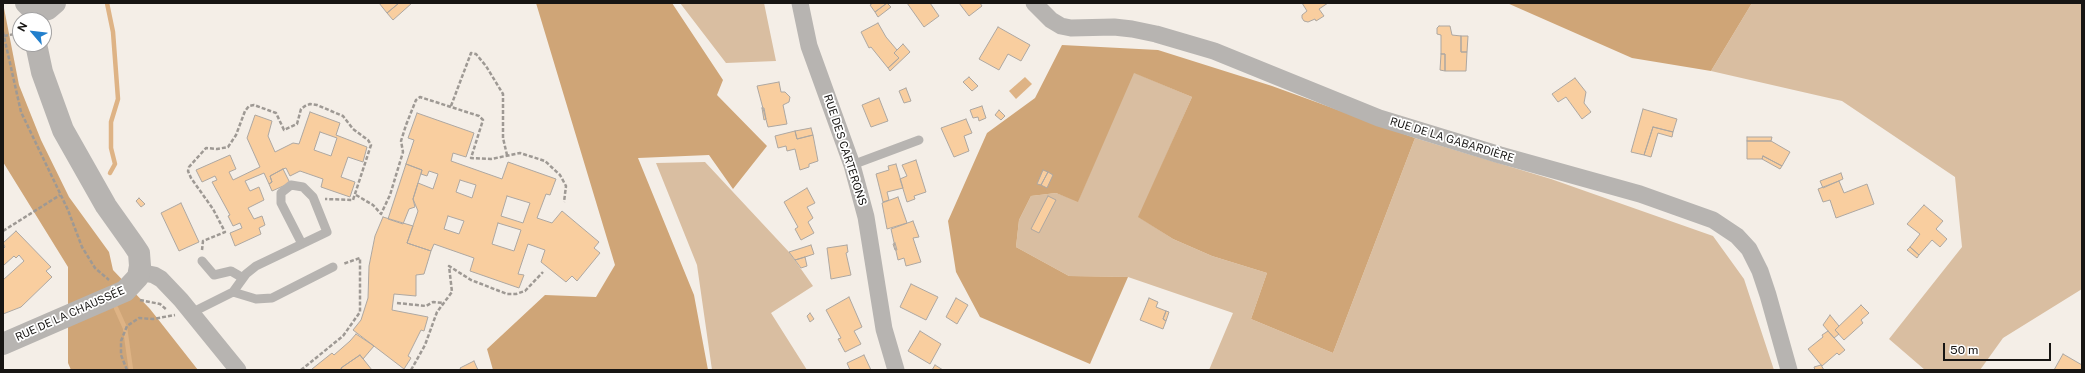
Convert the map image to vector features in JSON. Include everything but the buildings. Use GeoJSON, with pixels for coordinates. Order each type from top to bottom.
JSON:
{"type":"FeatureCollection","features":[{"type":"Feature","properties":{"kind":"street","name":"RUE DES CARTERONS"},"geometry":{"type":"LineString","coordinates":[[800,3],[809,46],[852,165],[866,217],[884,329],[896,370]]}},
{"type":"Feature","properties":{"kind":"street","name":"RUE DE LA GABARDIÈRE"},"geometry":{"type":"LineString","coordinates":[[1034,3],[1051,20],[1061,26],[1071,28],[1114,27],[1132,29],[1156,34],[1207,49],[1256,67],[1379,118],[1500,155],[1640,194],[1713,220],[1737,236],[1749,249],[1760,271],[1768,295],[1789,370]]}},
{"type":"Feature","properties":{"kind":"street"},"geometry":{"type":"LineString","coordinates":[[38,52],[42,72],[63,130],[95,186],[139,254],[139,272],[154,275],[161,279],[183,313],[238,370]]}},
{"type":"Feature","properties":{"kind":"street","name":"RUE DE LA CHAUSSÉE"},"geometry":{"type":"LineString","coordinates":[[3,344],[121,293],[134,282],[139,272]]}},
{"type":"Feature","properties":{"kind":"lane"},"geometry":{"type":"LineString","coordinates":[[852,165],[919,140]]}},
{"type":"Feature","properties":{"kind":"lane"},"geometry":{"type":"LineString","coordinates":[[183,313],[233,292],[243,278],[256,266],[302,244],[326,232],[314,200],[303,187],[296,184],[291,185],[281,193],[281,202],[302,244]]}},
{"type":"Feature","properties":{"kind":"lane"},"geometry":{"type":"LineString","coordinates":[[202,261],[214,275],[231,271],[243,278]]}},
{"type":"Feature","properties":{"kind":"lane"},"geometry":{"type":"LineString","coordinates":[[233,292],[256,299],[272,298],[333,267]]}},
{"type":"Feature","properties":{"kind":"path"},"geometry":{"type":"LineString","coordinates":[[3,32],[21,112],[60,195],[82,247],[95,268],[116,286],[125,302],[131,300],[151,302],[183,313]]}},
{"type":"Feature","properties":{"kind":"path"},"geometry":{"type":"LineString","coordinates":[[451,106],[471,53],[476,54],[489,70],[503,94],[503,138],[507,154]]}},
{"type":"Feature","properties":{"kind":"path"},"geometry":{"type":"LineString","coordinates":[[356,195],[373,205],[381,214],[401,159],[403,152],[401,141],[416,100],[420,97],[426,97],[479,116],[483,120],[471,158],[491,160],[507,154],[520,153],[529,154],[545,161],[560,175],[566,186],[564,202]]}},
{"type":"Feature","properties":{"kind":"path"},"geometry":{"type":"LineString","coordinates":[[202,261],[203,241],[225,232],[210,204],[191,178],[188,171],[189,167],[206,148],[218,149],[228,147],[236,135],[245,111],[249,106],[254,105],[276,113],[284,130],[297,124],[301,109],[310,104],[344,116],[353,129],[368,140],[371,145],[356,195],[353,200],[327,198],[314,200]]}},
{"type":"Feature","properties":{"kind":"path"},"geometry":{"type":"LineString","coordinates":[[3,231],[60,195]]}},
{"type":"Feature","properties":{"kind":"path"},"geometry":{"type":"LineString","coordinates":[[301,370],[343,336],[360,312],[360,258],[333,267]]}},
{"type":"Feature","properties":{"kind":"path"},"geometry":{"type":"LineString","coordinates":[[411,370],[425,345],[437,312],[452,292],[449,266],[472,280],[507,294],[516,294],[525,291],[543,272]]}},
{"type":"Feature","properties":{"kind":"path"},"geometry":{"type":"LineString","coordinates":[[397,303],[426,306],[433,302],[444,303]]}},
{"type":"Feature","properties":{"kind":"path"},"geometry":{"type":"LineString","coordinates":[[127,370],[121,355],[121,341],[127,326],[139,318],[153,319],[183,313]]}},
{"type":"Feature","properties":{"kind":"shaded area"},"geometry":{"type":"Polygon","coordinates":[[[3,3],[19,85],[41,140],[69,197],[109,252],[113,270],[150,309],[198,370],[71,370],[68,363],[68,267],[3,162],[3,3]]]}},
{"type":"Feature","properties":{"kind":"shaded area"},"geometry":{"type":"Polygon","coordinates":[[[536,3],[672,3],[723,80],[717,95],[767,146],[733,189],[709,155],[638,158],[694,295],[708,370],[493,370],[487,349],[545,295],[596,297],[615,265],[536,3]]]}},
{"type":"Feature","properties":{"kind":"shaded area"},"geometry":{"type":"Polygon","coordinates":[[[680,3],[764,3],[776,61],[726,63],[680,3]]]}},
{"type":"Feature","properties":{"kind":"shaded area"},"geometry":{"type":"Polygon","coordinates":[[[1507,3],[1752,3],[1711,71],[1632,58],[1507,3]]]}},
{"type":"Feature","properties":{"kind":"shaded area"},"geometry":{"type":"Polygon","coordinates":[[[1752,3],[2082,3],[2082,289],[2003,338],[1980,370],[1925,370],[1889,339],[1962,247],[1955,177],[1842,101],[1711,71],[1752,3]]]}},
{"type":"Feature","properties":{"kind":"shaded area"},"geometry":{"type":"Polygon","coordinates":[[[1062,45],[1158,50],[1272,86],[1415,138],[1333,353],[1251,319],[1267,273],[1212,256],[1173,239],[1138,217],[1192,97],[1134,73],[1078,202],[1056,193],[1031,196],[1019,220],[1016,247],[1069,276],[1128,277],[1090,364],[980,317],[956,272],[948,221],[987,133],[1035,98],[1062,45]]]}},
{"type":"Feature","properties":{"kind":"shaded area"},"geometry":{"type":"Polygon","coordinates":[[[1133,72],[1192,97],[1139,217],[1173,239],[1212,256],[1267,273],[1251,319],[1333,353],[1415,138],[1551,179],[1713,236],[1744,279],[1774,370],[1209,370],[1233,313],[1128,277],[1069,276],[1016,247],[1019,220],[1031,196],[1056,193],[1078,201],[1133,72]]]}},
{"type":"Feature","properties":{"kind":"shaded area"},"geometry":{"type":"Polygon","coordinates":[[[1025,77],[1032,84],[1016,99],[1009,91],[1025,77]]]}},
{"type":"Feature","properties":{"kind":"shaded area"},"geometry":{"type":"Polygon","coordinates":[[[705,162],[789,252],[813,286],[771,313],[807,370],[712,370],[697,265],[656,163],[705,162]]]}},
{"type":"Feature","properties":{"kind":"waterway"},"geometry":{"type":"LineString","coordinates":[[107,3],[113,32],[118,99],[111,122],[111,148],[115,164],[110,173]]}},
{"type":"Feature","properties":{"kind":"waterway"},"geometry":{"type":"LineString","coordinates":[[116,308],[125,328],[131,370]]}}]}
